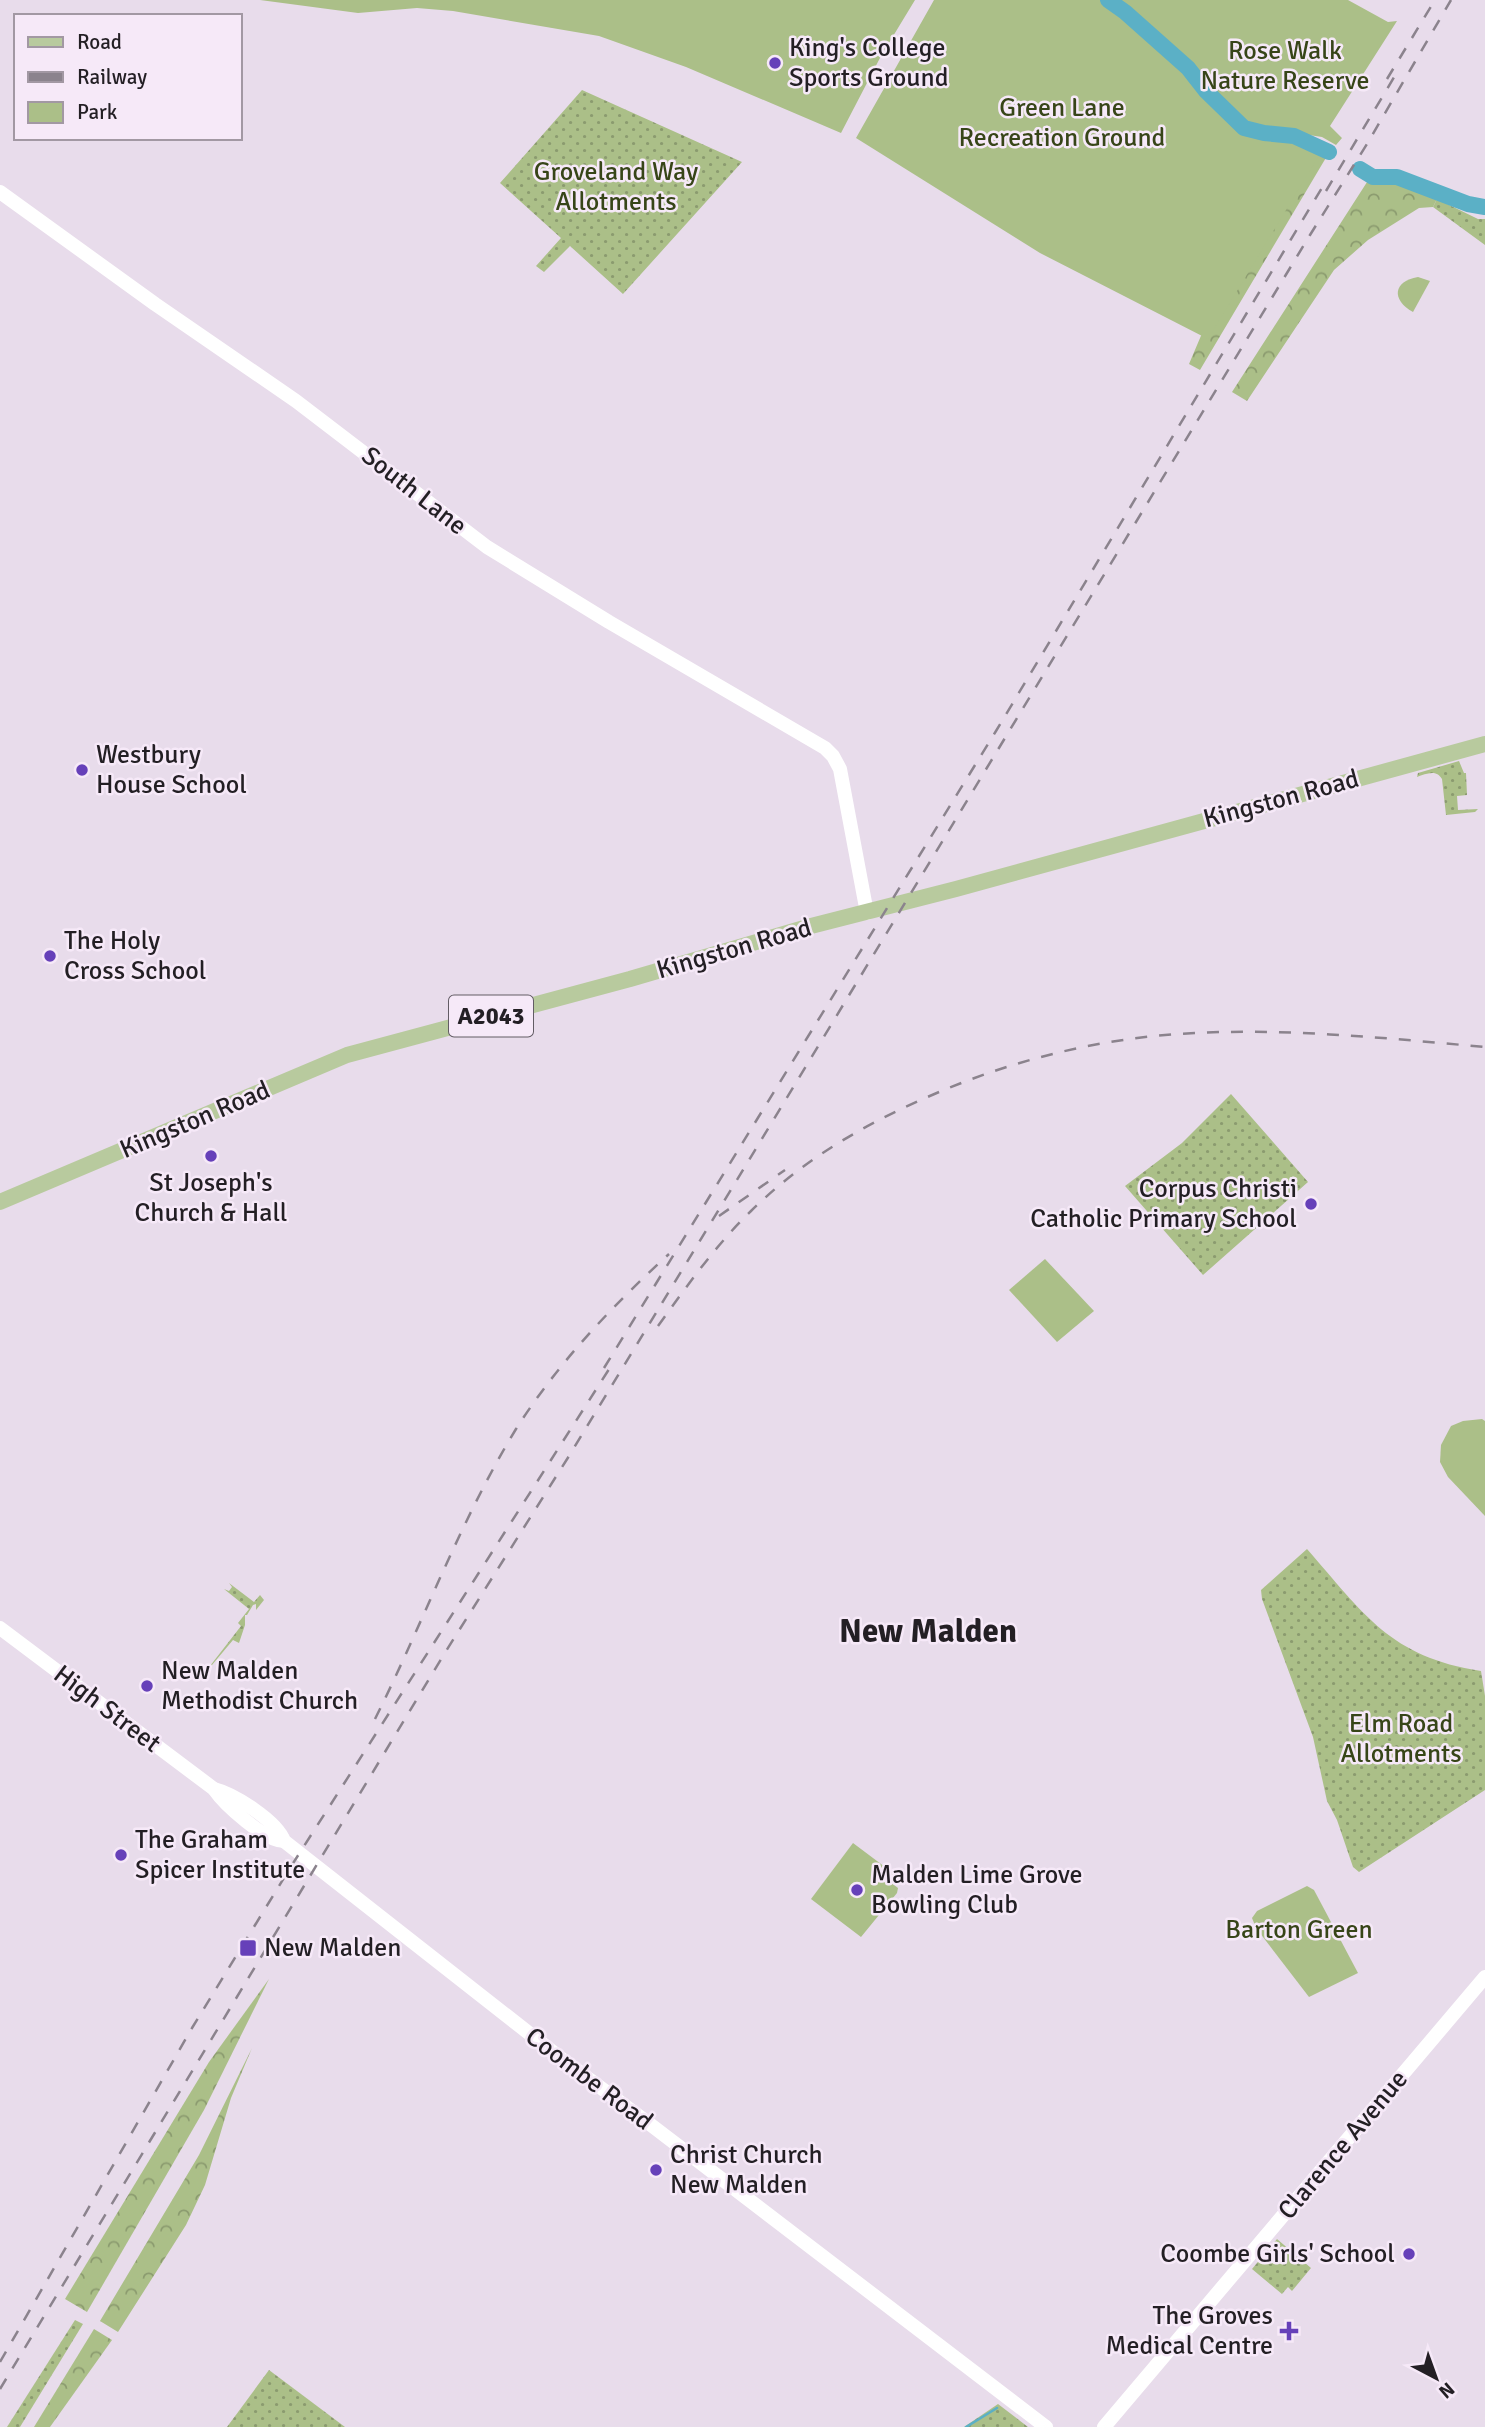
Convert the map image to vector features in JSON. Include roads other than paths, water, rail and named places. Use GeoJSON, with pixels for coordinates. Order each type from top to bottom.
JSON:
{"type":"FeatureCollection","features":[{"type":"Feature","properties":{"kind":"main road","name":"Kingston Road"},"geometry":{"type":"LineString","coordinates":[[0,1202],[333,1059],[1485,744]]}},
{"type":"Feature","properties":{"kind":"street","name":"South Lane"},"geometry":{"type":"LineString","coordinates":[[0,192],[296,401],[487,547],[609,622],[825,748],[840,769],[867,913]]}},
{"type":"Feature","properties":{"kind":"street","name":"High Street"},"geometry":{"type":"LineString","coordinates":[[0,1628],[214,1789],[235,1797],[281,1833],[284,1841],[304,1857]]}},
{"type":"Feature","properties":{"kind":"street","name":"Coombe Road"},"geometry":{"type":"LineString","coordinates":[[304,1857],[455,1977],[1046,2427]]}},
{"type":"Feature","properties":{"kind":"street","name":"Clarence Avenue"},"geometry":{"type":"LineString","coordinates":[[1104,2427],[1485,1977]]}},
{"type":"Feature","properties":{"kind":"waterway"},"geometry":{"type":"LineString","coordinates":[[1108,0],[1188,68],[1206,91],[1244,128],[1294,136],[1329,152]]}},
{"type":"Feature","properties":{"kind":"waterway"},"geometry":{"type":"LineString","coordinates":[[1360,169],[1373,177],[1397,177],[1468,204],[1485,207]]}},
{"type":"Feature","properties":{"kind":"waterway"},"geometry":{"type":"LineString","coordinates":[[966,2427],[997,2408]]}},
{"type":"Feature","properties":{"kind":"railway"},"geometry":{"type":"LineString","coordinates":[[1387,79],[1435,0]]}},
{"type":"Feature","properties":{"kind":"railway"},"geometry":{"type":"LineString","coordinates":[[0,2389],[446,1651],[569,1456],[1367,144],[1451,0]]}},
{"type":"Feature","properties":{"kind":"railway"},"geometry":{"type":"LineString","coordinates":[[1326,191],[1396,74]]}},
{"type":"Feature","properties":{"kind":"railway"},"geometry":{"type":"LineString","coordinates":[[604,1368],[996,731],[1326,181]]}},
{"type":"Feature","properties":{"kind":"railway"},"geometry":{"type":"LineString","coordinates":[[658,1326],[725,1238],[790,1176],[853,1134],[923,1099],[984,1074],[1080,1048],[1178,1034],[1293,1033],[1485,1047]]}},
{"type":"Feature","properties":{"kind":"railway"},"geometry":{"type":"LineString","coordinates":[[719,1216],[785,1170]]}},
{"type":"Feature","properties":{"kind":"railway"},"geometry":{"type":"LineString","coordinates":[[375,1719],[459,1536],[516,1429],[550,1381],[587,1336],[669,1254]]}},
{"type":"Feature","properties":{"kind":"railway"},"geometry":{"type":"LineString","coordinates":[[0,2362],[192,2028],[290,1868],[613,1363]]}},
{"type":"Feature","properties":{"kind":"place","name":"King's College Sports Ground"},"geometry":{"type":"Point","coordinates":[775,63]}},
{"type":"Feature","properties":{"kind":"place","name":"Westbury House School"},"geometry":{"type":"Point","coordinates":[82,770]}},
{"type":"Feature","properties":{"kind":"place","name":"The Holy Cross School"},"geometry":{"type":"Point","coordinates":[50,956]}},
{"type":"Feature","properties":{"kind":"place","name":"St Joseph's Church & Hall"},"geometry":{"type":"Point","coordinates":[211,1156]}},
{"type":"Feature","properties":{"kind":"place","name":"Corpus Christi Catholic Primary School"},"geometry":{"type":"Point","coordinates":[1311,1204]}},
{"type":"Feature","properties":{"kind":"place","name":"New Malden Methodist Church"},"geometry":{"type":"Point","coordinates":[147,1686]}},
{"type":"Feature","properties":{"kind":"place","name":"The Graham Spicer Institute"},"geometry":{"type":"Point","coordinates":[121,1855]}},
{"type":"Feature","properties":{"kind":"place","name":"Malden Lime Grove Bowling Club"},"geometry":{"type":"Point","coordinates":[857,1890]}},
{"type":"Feature","properties":{"kind":"place","name":"New Malden"},"geometry":{"type":"Point","coordinates":[248,1948]}},
{"type":"Feature","properties":{"kind":"place","name":"Christ Church New Malden"},"geometry":{"type":"Point","coordinates":[656,2170]}},
{"type":"Feature","properties":{"kind":"place","name":"Coombe Girls' School"},"geometry":{"type":"Point","coordinates":[1409,2254]}},
{"type":"Feature","properties":{"kind":"place","name":"The Groves Medical Centre"},"geometry":{"type":"Point","coordinates":[1289,2331]}},
{"type":"Feature","properties":{"kind":"district","name":"New Malden"},"geometry":{"type":"Point","coordinates":[928,1631]}},
{"type":"Feature","properties":{"kind":"park label","name":"Rose Walk Nature Reserve"},"geometry":{"type":"Point","coordinates":[1285,66]}},
{"type":"Feature","properties":{"kind":"park label","name":"Green Lane Recreation Ground"},"geometry":{"type":"Point","coordinates":[1062,123]}},
{"type":"Feature","properties":{"kind":"park label","name":"Groveland Way Allotments"},"geometry":{"type":"Point","coordinates":[616,187]}},
{"type":"Feature","properties":{"kind":"park label","name":"Elm Road Allotments"},"geometry":{"type":"Point","coordinates":[1401,1739]}},
{"type":"Feature","properties":{"kind":"park label","name":"Barton Green"},"geometry":{"type":"Point","coordinates":[1299,1930]}}]}
